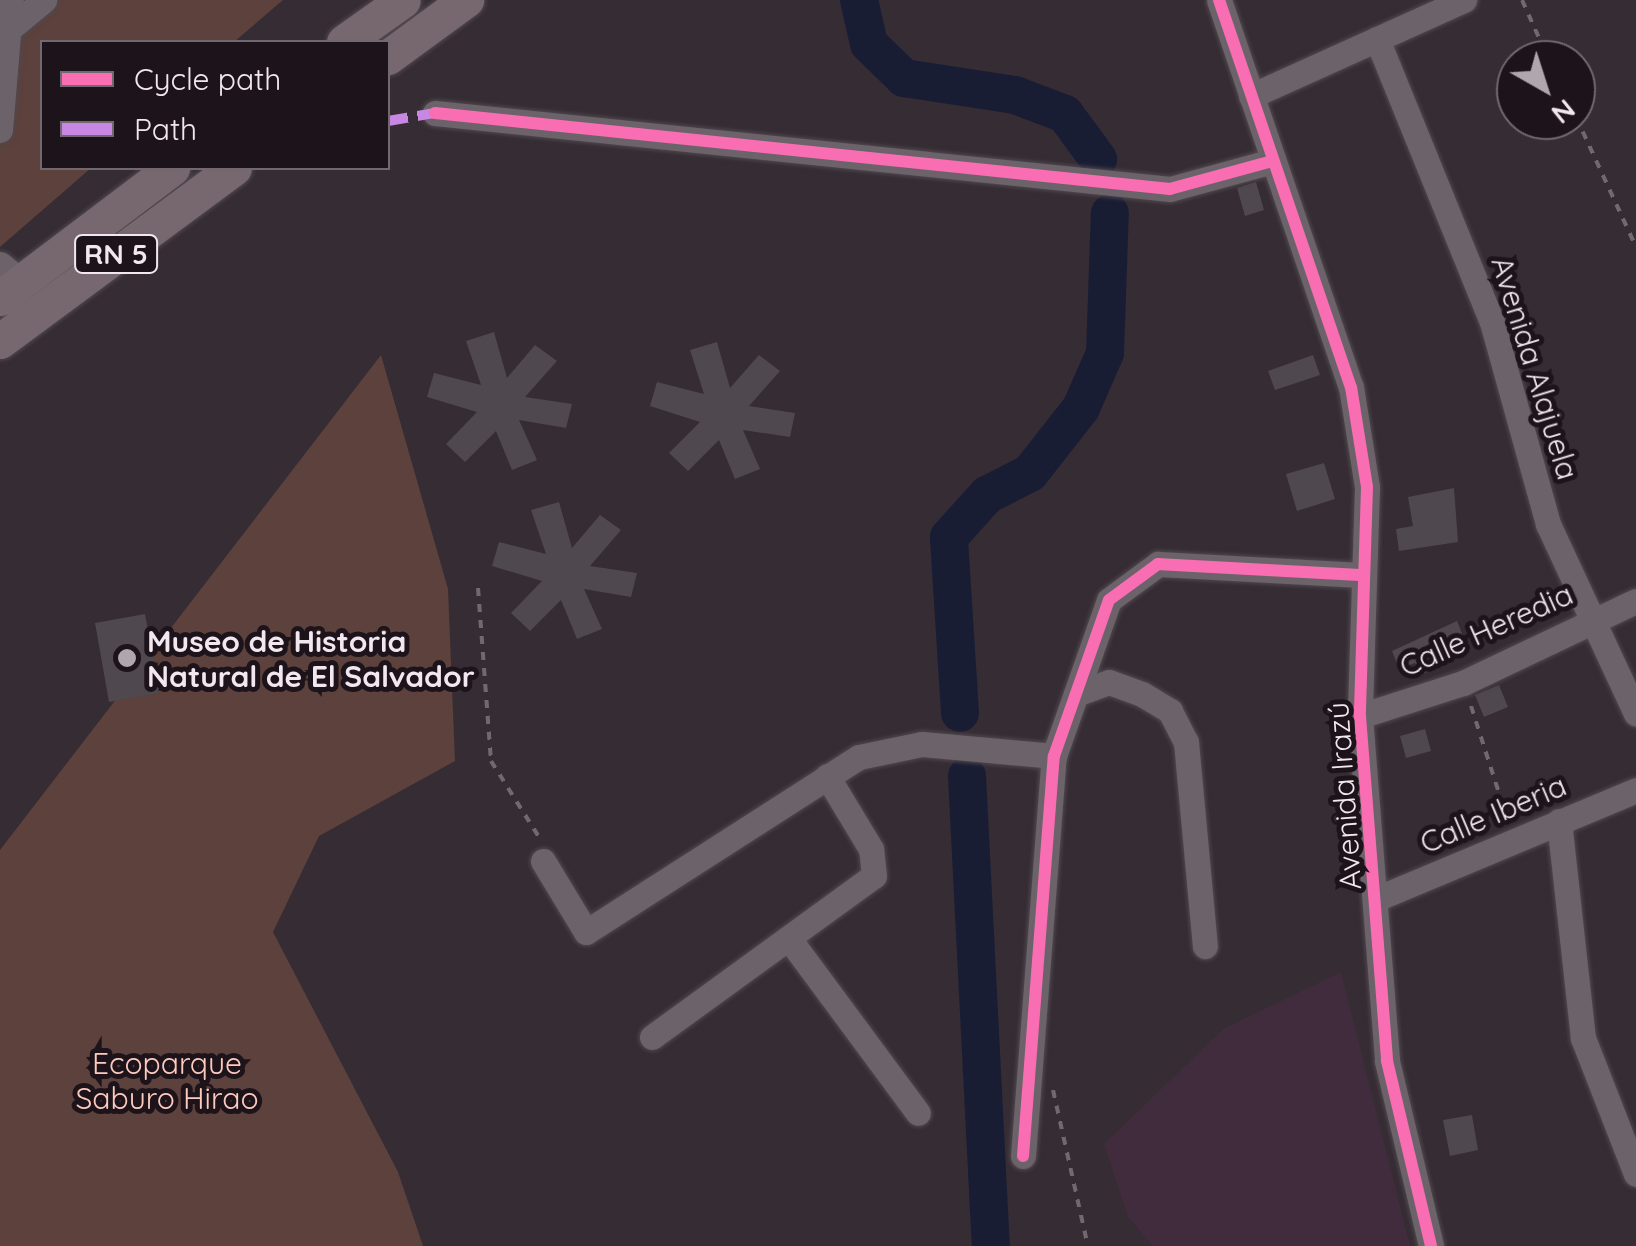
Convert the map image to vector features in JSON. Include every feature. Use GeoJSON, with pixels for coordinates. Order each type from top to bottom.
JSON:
{"type":"FeatureCollection","features":[{"type":"Feature","properties":{"kind":"highway"},"geometry":{"type":"LineString","coordinates":[[347,40],[403,0]]}},
{"type":"Feature","properties":{"kind":"highway"},"geometry":{"type":"LineString","coordinates":[[390,56],[466,0]]}},
{"type":"Feature","properties":{"kind":"highway","name":"RN 5"},"geometry":{"type":"LineString","coordinates":[[7,281],[169,170]]}},
{"type":"Feature","properties":{"kind":"highway","name":"RN 5"},"geometry":{"type":"LineString","coordinates":[[0,341],[231,170]]}},
{"type":"Feature","properties":{"kind":"street"},"geometry":{"type":"LineString","coordinates":[[0,130],[5,33],[11,0]]}},
{"type":"Feature","properties":{"kind":"street"},"geometry":{"type":"LineString","coordinates":[[5,33],[44,0]]}},
{"type":"Feature","properties":{"kind":"street","name":"Avenida Irazú"},"geometry":{"type":"LineString","coordinates":[[1219,0],[1270,162],[1351,387],[1366,487],[1360,716],[1386,1060],[1431,1246]]}},
{"type":"Feature","properties":{"kind":"street"},"geometry":{"type":"LineString","coordinates":[[1250,96],[1464,0]]}},
{"type":"Feature","properties":{"kind":"street","name":"Avenida Alajuela"},"geometry":{"type":"LineString","coordinates":[[1377,39],[1492,322],[1548,524],[1636,714]]}},
{"type":"Feature","properties":{"kind":"street"},"geometry":{"type":"LineString","coordinates":[[434,114],[1170,190],[1270,162]]}},
{"type":"Feature","properties":{"kind":"street"},"geometry":{"type":"LineString","coordinates":[[1023,1156],[1054,756],[1109,600],[1158,564],[1364,574]]}},
{"type":"Feature","properties":{"kind":"street","name":"Calle Heredia"},"geometry":{"type":"LineString","coordinates":[[1360,716],[1463,682],[1636,601]]}},
{"type":"Feature","properties":{"kind":"street"},"geometry":{"type":"LineString","coordinates":[[1076,694],[1110,682],[1142,694],[1170,711],[1186,742],[1205,946]]}},
{"type":"Feature","properties":{"kind":"street"},"geometry":{"type":"LineString","coordinates":[[542,860],[586,932],[827,776],[873,752],[922,744],[1054,756]]}},
{"type":"Feature","properties":{"kind":"street"},"geometry":{"type":"LineString","coordinates":[[652,1037],[874,876],[870,849],[827,776]]}},
{"type":"Feature","properties":{"kind":"street","name":"Calle Iberia"},"geometry":{"type":"LineString","coordinates":[[1376,899],[1636,790]]}},
{"type":"Feature","properties":{"kind":"street"},"geometry":{"type":"LineString","coordinates":[[1558,822],[1583,1038],[1636,1174]]}},
{"type":"Feature","properties":{"kind":"street"},"geometry":{"type":"LineString","coordinates":[[790,940],[918,1113]]}},
{"type":"Feature","properties":{"kind":"path"},"geometry":{"type":"LineString","coordinates":[[1522,0],[1541,40]]}},
{"type":"Feature","properties":{"kind":"path"},"geometry":{"type":"LineString","coordinates":[[1587,140],[1636,247]]}},
{"type":"Feature","properties":{"kind":"path"},"geometry":{"type":"LineString","coordinates":[[478,588],[491,761],[544,844],[542,860]]}},
{"type":"Feature","properties":{"kind":"path"},"geometry":{"type":"LineString","coordinates":[[1463,682],[1514,840]]}},
{"type":"Feature","properties":{"kind":"path"},"geometry":{"type":"LineString","coordinates":[[1053,1072],[1068,1188],[1088,1246]]}},
{"type":"Feature","properties":{"kind":"shaded area"},"geometry":{"type":"Polygon","coordinates":[[[1341,972],[1410,1246],[1153,1246],[1128,1217],[1104,1144],[1223,1029],[1341,972]]]}},
{"type":"Feature","properties":{"kind":"green space"},"geometry":{"type":"Polygon","coordinates":[[[0,0],[283,0],[236,40],[40,40],[40,170],[89,170],[0,247],[0,0]]]}},
{"type":"Feature","properties":{"kind":"green space","name":"Ecoparque Saburo Hirao"},"geometry":{"type":"Polygon","coordinates":[[[381,355],[448,589],[455,761],[319,836],[273,932],[398,1172],[423,1246],[0,1246],[0,850],[381,355]]]}},
{"type":"Feature","properties":{"kind":"building"},"geometry":{"type":"Polygon","coordinates":[[[1256,182],[1264,210],[1245,216],[1237,188],[1256,182]]]}},
{"type":"Feature","properties":{"kind":"building"},"geometry":{"type":"Polygon","coordinates":[[[494,332],[507,378],[535,345],[557,361],[525,397],[572,404],[566,428],[519,420],[537,460],[512,470],[496,431],[465,462],[446,444],[477,412],[427,397],[434,373],[481,385],[466,341],[494,332]]]}},
{"type":"Feature","properties":{"kind":"building"},"geometry":{"type":"Polygon","coordinates":[[[717,342],[730,388],[759,355],[780,371],[749,406],[795,413],[790,437],[743,430],[760,469],[735,479],[719,440],[688,471],[669,453],[700,422],[650,406],[657,382],[704,394],[690,350],[717,342]]]}},
{"type":"Feature","properties":{"kind":"building"},"geometry":{"type":"Polygon","coordinates":[[[1313,355],[1320,375],[1275,390],[1268,371],[1313,355]]]}},
{"type":"Feature","properties":{"kind":"building"},"geometry":{"type":"Polygon","coordinates":[[[1324,463],[1335,499],[1297,511],[1286,474],[1324,463]]]}},
{"type":"Feature","properties":{"kind":"building"},"geometry":{"type":"Polygon","coordinates":[[[1454,488],[1458,542],[1399,551],[1396,529],[1413,526],[1408,497],[1454,488]]]}},
{"type":"Feature","properties":{"kind":"building"},"geometry":{"type":"Polygon","coordinates":[[[559,502],[572,548],[600,515],[621,530],[590,566],[637,573],[631,597],[584,589],[602,629],[577,639],[561,600],[530,631],[511,613],[542,581],[492,566],[499,542],[546,554],[531,510],[559,502]]]}},
{"type":"Feature","properties":{"kind":"building","name":"Museo de Historia Natural de El Salvador"},"geometry":{"type":"Polygon","coordinates":[[[145,614],[160,693],[109,702],[95,623],[145,614]]]}},
{"type":"Feature","properties":{"kind":"building"},"geometry":{"type":"Polygon","coordinates":[[[1457,621],[1468,649],[1420,676],[1415,663],[1399,669],[1392,651],[1457,621]]]}},
{"type":"Feature","properties":{"kind":"building"},"geometry":{"type":"Polygon","coordinates":[[[1499,685],[1508,707],[1484,717],[1475,695],[1499,685]]]}},
{"type":"Feature","properties":{"kind":"building"},"geometry":{"type":"Polygon","coordinates":[[[1425,729],[1431,751],[1406,758],[1400,736],[1425,729]]]}},
{"type":"Feature","properties":{"kind":"building"},"geometry":{"type":"Polygon","coordinates":[[[1472,1115],[1478,1150],[1450,1156],[1443,1120],[1472,1115]]]}},
{"type":"Feature","properties":{"kind":"waterway"},"geometry":{"type":"LineString","coordinates":[[859,0],[869,44],[904,78],[1015,95],[1065,114],[1098,159]]}},
{"type":"Feature","properties":{"kind":"waterway"},"geometry":{"type":"LineString","coordinates":[[960,713],[949,537],[987,495],[1030,473],[1081,408],[1105,353],[1110,213]]}},
{"type":"Feature","properties":{"kind":"waterway"},"geometry":{"type":"LineString","coordinates":[[967,776],[991,1246]]}},
{"type":"Feature","properties":{"kind":"marked path"},"geometry":{"type":"LineString","coordinates":[[390,121],[435,113]]}},
{"type":"Feature","properties":{"kind":"cycle path"},"geometry":{"type":"LineString","coordinates":[[1219,0],[1351,387],[1367,487],[1360,716],[1387,1061],[1431,1246]]}},
{"type":"Feature","properties":{"kind":"cycle path"},"geometry":{"type":"LineString","coordinates":[[435,113],[1170,189],[1269,162]]}},
{"type":"Feature","properties":{"kind":"cycle path"},"geometry":{"type":"LineString","coordinates":[[1023,1156],[1054,756],[1109,600],[1158,564],[1363,575]]}},
{"type":"Feature","properties":{"kind":"place","name":"Museo de Historia Natural de El Salvador"},"geometry":{"type":"Point","coordinates":[127,658]}}]}
